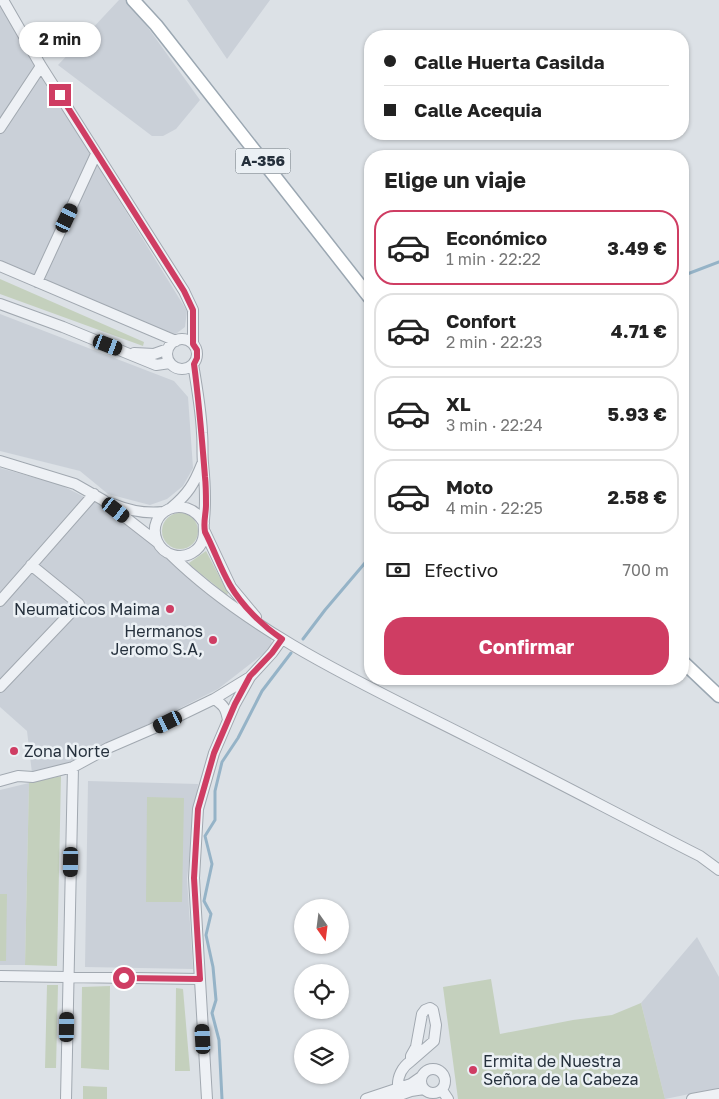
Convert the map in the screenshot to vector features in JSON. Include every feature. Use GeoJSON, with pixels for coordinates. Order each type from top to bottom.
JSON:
{"type":"FeatureCollection","features":[{"type":"Feature","properties":{"kind":"main road","name":"A-356"},"geometry":{"type":"LineString","coordinates":[[133,0],[156,25],[364,290]]}},
{"type":"Feature","properties":{"kind":"main road","name":"A-356"},"geometry":{"type":"LineString","coordinates":[[144,0],[156,25]]}},
{"type":"Feature","properties":{"kind":"main road"},"geometry":{"type":"LineString","coordinates":[[689,668],[719,696]]}},
{"type":"Feature","properties":{"kind":"street"},"geometry":{"type":"LineString","coordinates":[[3,0],[41,66],[184,291],[193,310],[193,344]]}},
{"type":"Feature","properties":{"kind":"street"},"geometry":{"type":"LineString","coordinates":[[0,128],[41,66]]}},
{"type":"Feature","properties":{"kind":"street"},"geometry":{"type":"LineString","coordinates":[[38,282],[96,154]]}},
{"type":"Feature","properties":{"kind":"street"},"geometry":{"type":"LineString","coordinates":[[0,266],[179,340],[188,340],[197,350],[197,358],[194,364],[202,433],[206,505],[203,540],[192,553],[183,556],[172,555]]}},
{"type":"Feature","properties":{"kind":"street"},"geometry":{"type":"LineString","coordinates":[[0,304],[138,354],[154,354],[168,349]]}},
{"type":"Feature","properties":{"kind":"street"},"geometry":{"type":"LineString","coordinates":[[170,364],[167,354],[168,349],[171,344],[179,340],[193,319]]}},
{"type":"Feature","properties":{"kind":"street"},"geometry":{"type":"LineString","coordinates":[[124,350],[137,358],[156,365],[170,364],[178,369],[183,369],[194,364]]}},
{"type":"Feature","properties":{"kind":"street"},"geometry":{"type":"LineString","coordinates":[[183,369],[198,398]]}},
{"type":"Feature","properties":{"kind":"street"},"geometry":{"type":"LineString","coordinates":[[0,461],[75,484],[98,497],[130,510],[150,514],[186,507],[193,510],[199,516],[231,587],[269,630]]}},
{"type":"Feature","properties":{"kind":"street"},"geometry":{"type":"LineString","coordinates":[[157,542],[155,526],[158,519],[186,495],[196,480],[203,463]]}},
{"type":"Feature","properties":{"kind":"street"},"geometry":{"type":"LineString","coordinates":[[98,497],[157,542],[161,548],[172,555],[221,598],[282,639],[364,684]]}},
{"type":"Feature","properties":{"kind":"street"},"geometry":{"type":"LineString","coordinates":[[0,602],[31,565],[98,497]]}},
{"type":"Feature","properties":{"kind":"street"},"geometry":{"type":"LineString","coordinates":[[0,687],[79,604],[31,565]]}},
{"type":"Feature","properties":{"kind":"street"},"geometry":{"type":"LineString","coordinates":[[0,781],[18,776],[33,777],[73,767],[108,748],[214,699],[250,676],[272,653],[282,639]]}},
{"type":"Feature","properties":{"kind":"street"},"geometry":{"type":"LineString","coordinates":[[207,1099],[194,878],[198,809],[214,753],[250,676]]}},
{"type":"Feature","properties":{"kind":"street"},"geometry":{"type":"LineString","coordinates":[[366,685],[700,856],[719,870]]}},
{"type":"Feature","properties":{"kind":"street"},"geometry":{"type":"LineString","coordinates":[[214,699],[226,709],[228,720]]}},
{"type":"Feature","properties":{"kind":"street"},"geometry":{"type":"LineString","coordinates":[[66,1099],[73,767]]}},
{"type":"Feature","properties":{"kind":"street"},"geometry":{"type":"LineString","coordinates":[[0,976],[200,979]]}},
{"type":"Feature","properties":{"kind":"street"},"geometry":{"type":"LineString","coordinates":[[398,1088],[398,1077],[402,1068],[411,1061]]}},
{"type":"Feature","properties":{"kind":"street"},"geometry":{"type":"LineString","coordinates":[[366,1099],[417,1081],[426,1071],[434,1068],[438,1069],[446,1078],[442,1090],[435,1093],[424,1090],[411,1091],[389,1099]]}},
{"type":"Feature","properties":{"kind":"street"},"geometry":{"type":"LineString","coordinates":[[421,1077],[421,1084],[424,1090]]}},
{"type":"Feature","properties":{"kind":"street"},"geometry":{"type":"LineString","coordinates":[[442,1090],[448,1099]]}},
{"type":"Feature","properties":{"kind":"street"},"geometry":{"type":"LineString","coordinates":[[692,1099],[719,1094]]}},
{"type":"Feature","properties":{"kind":"shaded area"},"geometry":{"type":"Polygon","coordinates":[[[119,0],[128,0],[200,100],[176,129],[163,136],[152,136],[58,65],[119,0]]]}},
{"type":"Feature","properties":{"kind":"shaded area"},"geometry":{"type":"Polygon","coordinates":[[[187,0],[270,0],[227,59],[187,0]]]}},
{"type":"Feature","properties":{"kind":"shaded area"},"geometry":{"type":"Polygon","coordinates":[[[0,6],[47,87],[187,311],[185,327],[173,336],[0,260],[0,6]]]}},
{"type":"Feature","properties":{"kind":"shaded area"},"geometry":{"type":"Polygon","coordinates":[[[0,314],[174,381],[188,397],[193,468],[183,486],[167,499],[150,505],[108,494],[80,471],[0,451],[0,314]]]}},
{"type":"Feature","properties":{"kind":"shaded area"},"geometry":{"type":"Polygon","coordinates":[[[0,468],[61,485],[102,506],[271,636],[272,647],[218,689],[72,765],[32,773],[27,731],[0,707],[0,468]]]}},
{"type":"Feature","properties":{"kind":"shaded area"},"geometry":{"type":"Polygon","coordinates":[[[88,781],[198,784],[187,879],[193,969],[85,967],[88,781]]]}},
{"type":"Feature","properties":{"kind":"shaded area"},"geometry":{"type":"Polygon","coordinates":[[[29,783],[25,965],[0,965],[0,790],[29,783]]]}},
{"type":"Feature","properties":{"kind":"shaded area"},"geometry":{"type":"Polygon","coordinates":[[[697,937],[719,977],[719,1088],[665,1099],[641,1003],[697,937]]]}},
{"type":"Feature","properties":{"kind":"green space"},"geometry":{"type":"Polygon","coordinates":[[[0,279],[144,342],[143,346],[0,294],[0,279]]]}},
{"type":"Feature","properties":{"kind":"green space"},"geometry":{"type":"Polygon","coordinates":[[[180,513],[187,514],[193,518],[197,524],[197,538],[193,544],[187,548],[180,549],[173,548],[167,544],[163,538],[162,531],[163,524],[167,518],[173,514],[180,513]]]}},
{"type":"Feature","properties":{"kind":"green space"},"geometry":{"type":"Polygon","coordinates":[[[206,551],[228,593],[227,595],[189,563],[206,551]]]}},
{"type":"Feature","properties":{"kind":"green space"},"geometry":{"type":"Polygon","coordinates":[[[61,776],[57,966],[25,965],[29,783],[61,776]]]}},
{"type":"Feature","properties":{"kind":"green space"},"geometry":{"type":"Polygon","coordinates":[[[147,797],[184,798],[182,902],[146,902],[147,797]]]}},
{"type":"Feature","properties":{"kind":"green space"},"geometry":{"type":"Polygon","coordinates":[[[0,894],[7,894],[6,961],[0,961],[0,894]]]}},
{"type":"Feature","properties":{"kind":"green space"},"geometry":{"type":"Polygon","coordinates":[[[491,979],[500,1034],[573,1020],[612,1015],[641,1003],[665,1099],[458,1099],[443,987],[491,979]]]}},
{"type":"Feature","properties":{"kind":"green space"},"geometry":{"type":"Polygon","coordinates":[[[47,985],[58,985],[56,1068],[45,1068],[47,985]]]}},
{"type":"Feature","properties":{"kind":"green space"},"geometry":{"type":"Polygon","coordinates":[[[110,986],[109,1070],[81,1068],[82,987],[110,986]]]}},
{"type":"Feature","properties":{"kind":"green space"},"geometry":{"type":"Polygon","coordinates":[[[176,988],[183,989],[190,1071],[175,1071],[176,988]]]}},
{"type":"Feature","properties":{"kind":"green space"},"geometry":{"type":"Polygon","coordinates":[[[83,1086],[107,1087],[107,1099],[83,1099],[83,1086]]]}},
{"type":"Feature","properties":{"kind":"waterway"},"geometry":{"type":"LineString","coordinates":[[689,273],[719,262]]}},
{"type":"Feature","properties":{"kind":"waterway"},"geometry":{"type":"LineString","coordinates":[[303,639],[364,564]]}},
{"type":"Feature","properties":{"kind":"waterway"},"geometry":{"type":"LineString","coordinates":[[222,1099],[219,1040],[212,1013],[216,1000],[213,967],[206,935],[211,914],[204,901],[212,864],[205,836],[215,820],[215,791],[222,762],[238,738],[262,691],[291,653]]}},
{"type":"Feature","properties":{"kind":"place","name":"Neumaticos Maima"},"geometry":{"type":"Point","coordinates":[170,609]}},
{"type":"Feature","properties":{"kind":"place","name":"Hermanos Jeromo S.A,"},"geometry":{"type":"Point","coordinates":[213,640]}},
{"type":"Feature","properties":{"kind":"place","name":"Zona Norte"},"geometry":{"type":"Point","coordinates":[14,751]}},
{"type":"Feature","properties":{"kind":"place","name":"Ermita de Nuestra Señora de la Cabeza"},"geometry":{"type":"Point","coordinates":[473,1070]}},
{"type":"Feature","properties":{"kind":"route"},"geometry":{"type":"LineString","coordinates":[[60,95],[184,291],[193,310],[193,344],[197,350],[197,358],[194,364],[205,476],[205,532],[231,587],[269,630],[282,639],[272,653],[250,676],[235,704],[214,753],[198,809],[194,878],[200,979],[124,978]]}}]}
